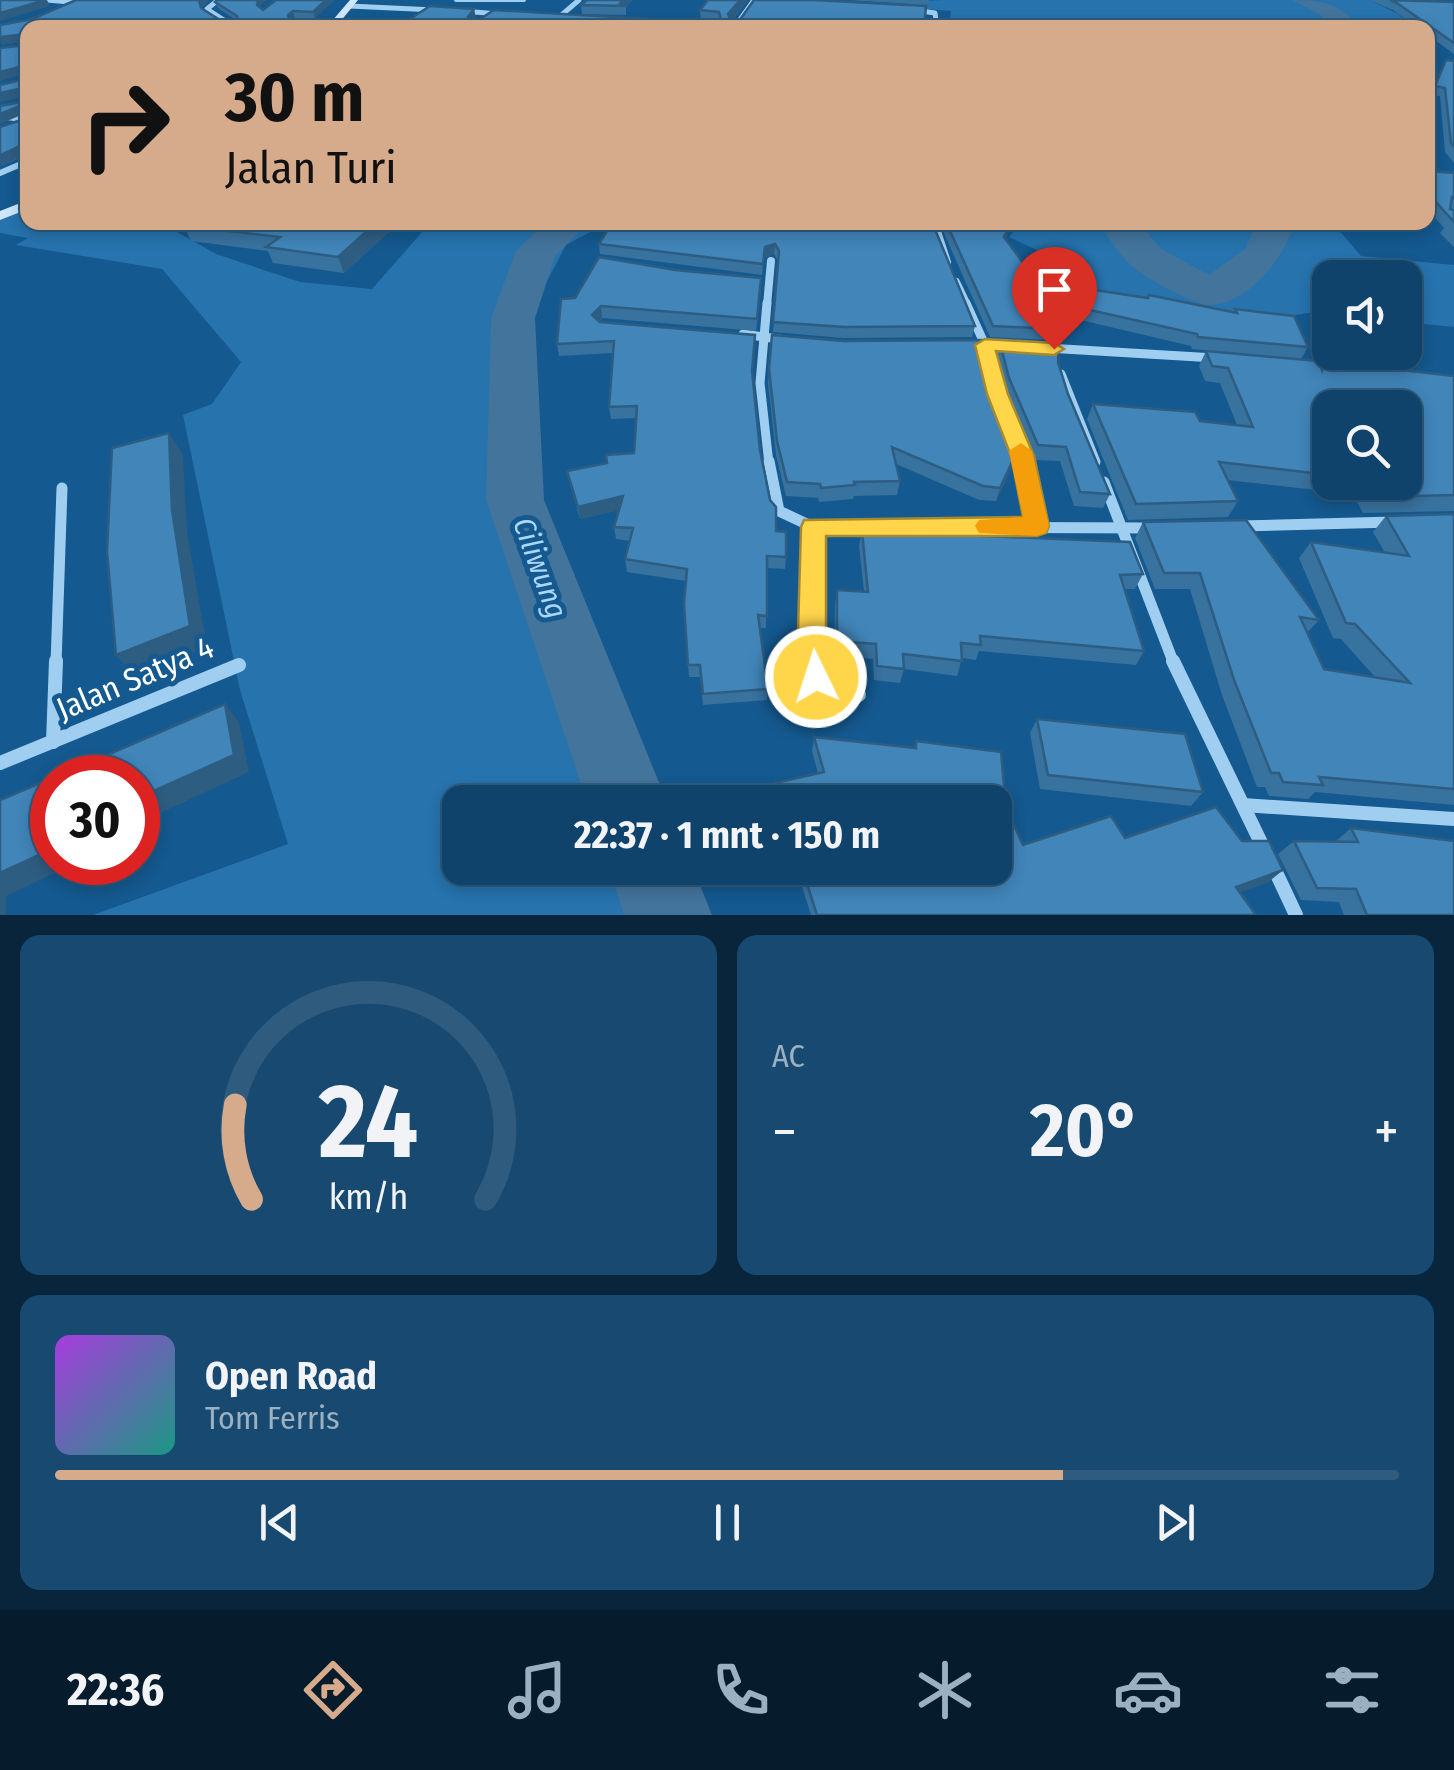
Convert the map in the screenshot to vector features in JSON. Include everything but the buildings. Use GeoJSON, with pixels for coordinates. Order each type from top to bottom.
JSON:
{"type":"FeatureCollection","features":[{"type":"Feature","properties":{"kind":"street"},"geometry":{"type":"LineString","coordinates":[[47,0],[94,2]]}},
{"type":"Feature","properties":{"kind":"street"},"geometry":{"type":"LineString","coordinates":[[218,0],[207,9],[224,20]]}},
{"type":"Feature","properties":{"kind":"street"},"geometry":{"type":"LineString","coordinates":[[558,18],[579,0]]}},
{"type":"Feature","properties":{"kind":"street"},"geometry":{"type":"LineString","coordinates":[[753,0],[770,2]]}},
{"type":"Feature","properties":{"kind":"street"},"geometry":{"type":"LineString","coordinates":[[54,11],[74,2]]}},
{"type":"Feature","properties":{"kind":"street"},"geometry":{"type":"LineString","coordinates":[[351,3],[444,10]]}},
{"type":"Feature","properties":{"kind":"street"},"geometry":{"type":"LineString","coordinates":[[898,9],[931,12],[936,20]]}},
{"type":"Feature","properties":{"kind":"street"},"geometry":{"type":"LineString","coordinates":[[461,11],[511,14]]}},
{"type":"Feature","properties":{"kind":"street"},"geometry":{"type":"LineString","coordinates":[[486,20],[496,14]]}},
{"type":"Feature","properties":{"kind":"street"},"geometry":{"type":"LineString","coordinates":[[542,17],[574,19]]}},
{"type":"Feature","properties":{"kind":"street"},"geometry":{"type":"LineString","coordinates":[[0,113],[15,106]]}},
{"type":"Feature","properties":{"kind":"street"},"geometry":{"type":"LineString","coordinates":[[14,126],[20,123]]}},
{"type":"Feature","properties":{"kind":"street"},"geometry":{"type":"LineString","coordinates":[[937,230],[950,270],[985,345],[997,394],[1023,456],[1037,526]]}},
{"type":"Feature","properties":{"kind":"street"},"geometry":{"type":"LineString","coordinates":[[771,260],[760,383],[775,506],[782,514],[813,527],[1162,528]]}},
{"type":"Feature","properties":{"kind":"street"},"geometry":{"type":"LineString","coordinates":[[750,281],[768,283]]}},
{"type":"Feature","properties":{"kind":"street"},"geometry":{"type":"LineString","coordinates":[[734,334],[800,342]]}},
{"type":"Feature","properties":{"kind":"street"},"geometry":{"type":"LineString","coordinates":[[966,345],[1020,347]]}},
{"type":"Feature","properties":{"kind":"street"},"geometry":{"type":"LineString","coordinates":[[1037,348],[1233,360]]}},
{"type":"Feature","properties":{"kind":"street"},"geometry":{"type":"LineString","coordinates":[[1061,374],[1177,672],[1296,915]]}},
{"type":"Feature","properties":{"kind":"street","name":"Jalan Satya 4"},"geometry":{"type":"LineString","coordinates":[[53,742],[62,488]]}},
{"type":"Feature","properties":{"kind":"street"},"geometry":{"type":"LineString","coordinates":[[1220,526],[1415,522]]}},
{"type":"Feature","properties":{"kind":"street"},"geometry":{"type":"LineString","coordinates":[[813,527],[812,664],[823,685],[859,694]]}},
{"type":"Feature","properties":{"kind":"street","name":"Jalan Satya 4"},"geometry":{"type":"LineString","coordinates":[[0,763],[239,664]]}},
{"type":"Feature","properties":{"kind":"street"},"geometry":{"type":"LineString","coordinates":[[1243,806],[1454,819]]}},
{"type":"Feature","properties":{"kind":"lane"},"geometry":{"type":"LineString","coordinates":[[377,6],[385,0]]}},
{"type":"Feature","properties":{"kind":"lane"},"geometry":{"type":"LineString","coordinates":[[456,0],[524,0]]}},
{"type":"Feature","properties":{"kind":"shaded area"},"geometry":{"type":"Polygon","coordinates":[[[1370,0],[1404,20],[950,20],[951,11],[912,8],[916,1],[1370,0]]]}},
{"type":"Feature","properties":{"kind":"shaded area"},"geometry":{"type":"Polygon","coordinates":[[[20,209],[20,230],[173,230],[216,254],[300,282],[372,289],[424,230],[594,230],[566,245],[523,327],[508,427],[642,785],[442,785],[442,885],[679,885],[690,915],[93,915],[288,844],[240,690],[183,415],[212,404],[241,362],[162,269],[16,245],[28,238],[0,233],[0,218],[20,209]]]}},
{"type":"Feature","properties":{"kind":"shaded area"},"geometry":{"type":"Polygon","coordinates":[[[1015,230],[1339,230],[1361,256],[1402,260],[1312,260],[1312,312],[1223,327],[1101,301],[1041,252],[1009,237],[1015,230]]]}},
{"type":"Feature","properties":{"kind":"shaded area"},"geometry":{"type":"Polygon","coordinates":[[[1422,262],[1454,265],[1454,327],[1422,324],[1422,262]]]}},
{"type":"Feature","properties":{"kind":"waterway","name":"Ciliwung"},"geometry":{"type":"LineString","coordinates":[[1303,0],[1327,9],[1340,20]]}},
{"type":"Feature","properties":{"kind":"waterway","name":"Ciliwung"},"geometry":{"type":"LineString","coordinates":[[561,230],[536,251],[513,318],[515,500],[621,785]]}},
{"type":"Feature","properties":{"kind":"waterway","name":"Ciliwung"},"geometry":{"type":"LineString","coordinates":[[1124,230],[1147,258],[1208,292],[1251,266],[1266,248],[1273,230]]}},
{"type":"Feature","properties":{"kind":"waterway","name":"Ciliwung"},"geometry":{"type":"LineString","coordinates":[[657,885],[668,915]]}},
{"type":"Feature","properties":{"kind":"slow traffic"},"geometry":{"type":"LineString","coordinates":[[988,526],[1037,526],[1021,451]]}},
{"type":"Feature","properties":{"kind":"route"},"geometry":{"type":"LineString","coordinates":[[816,677],[812,664],[813,527],[1037,526],[1023,456],[997,394],[985,345],[1054,349]]}}]}
